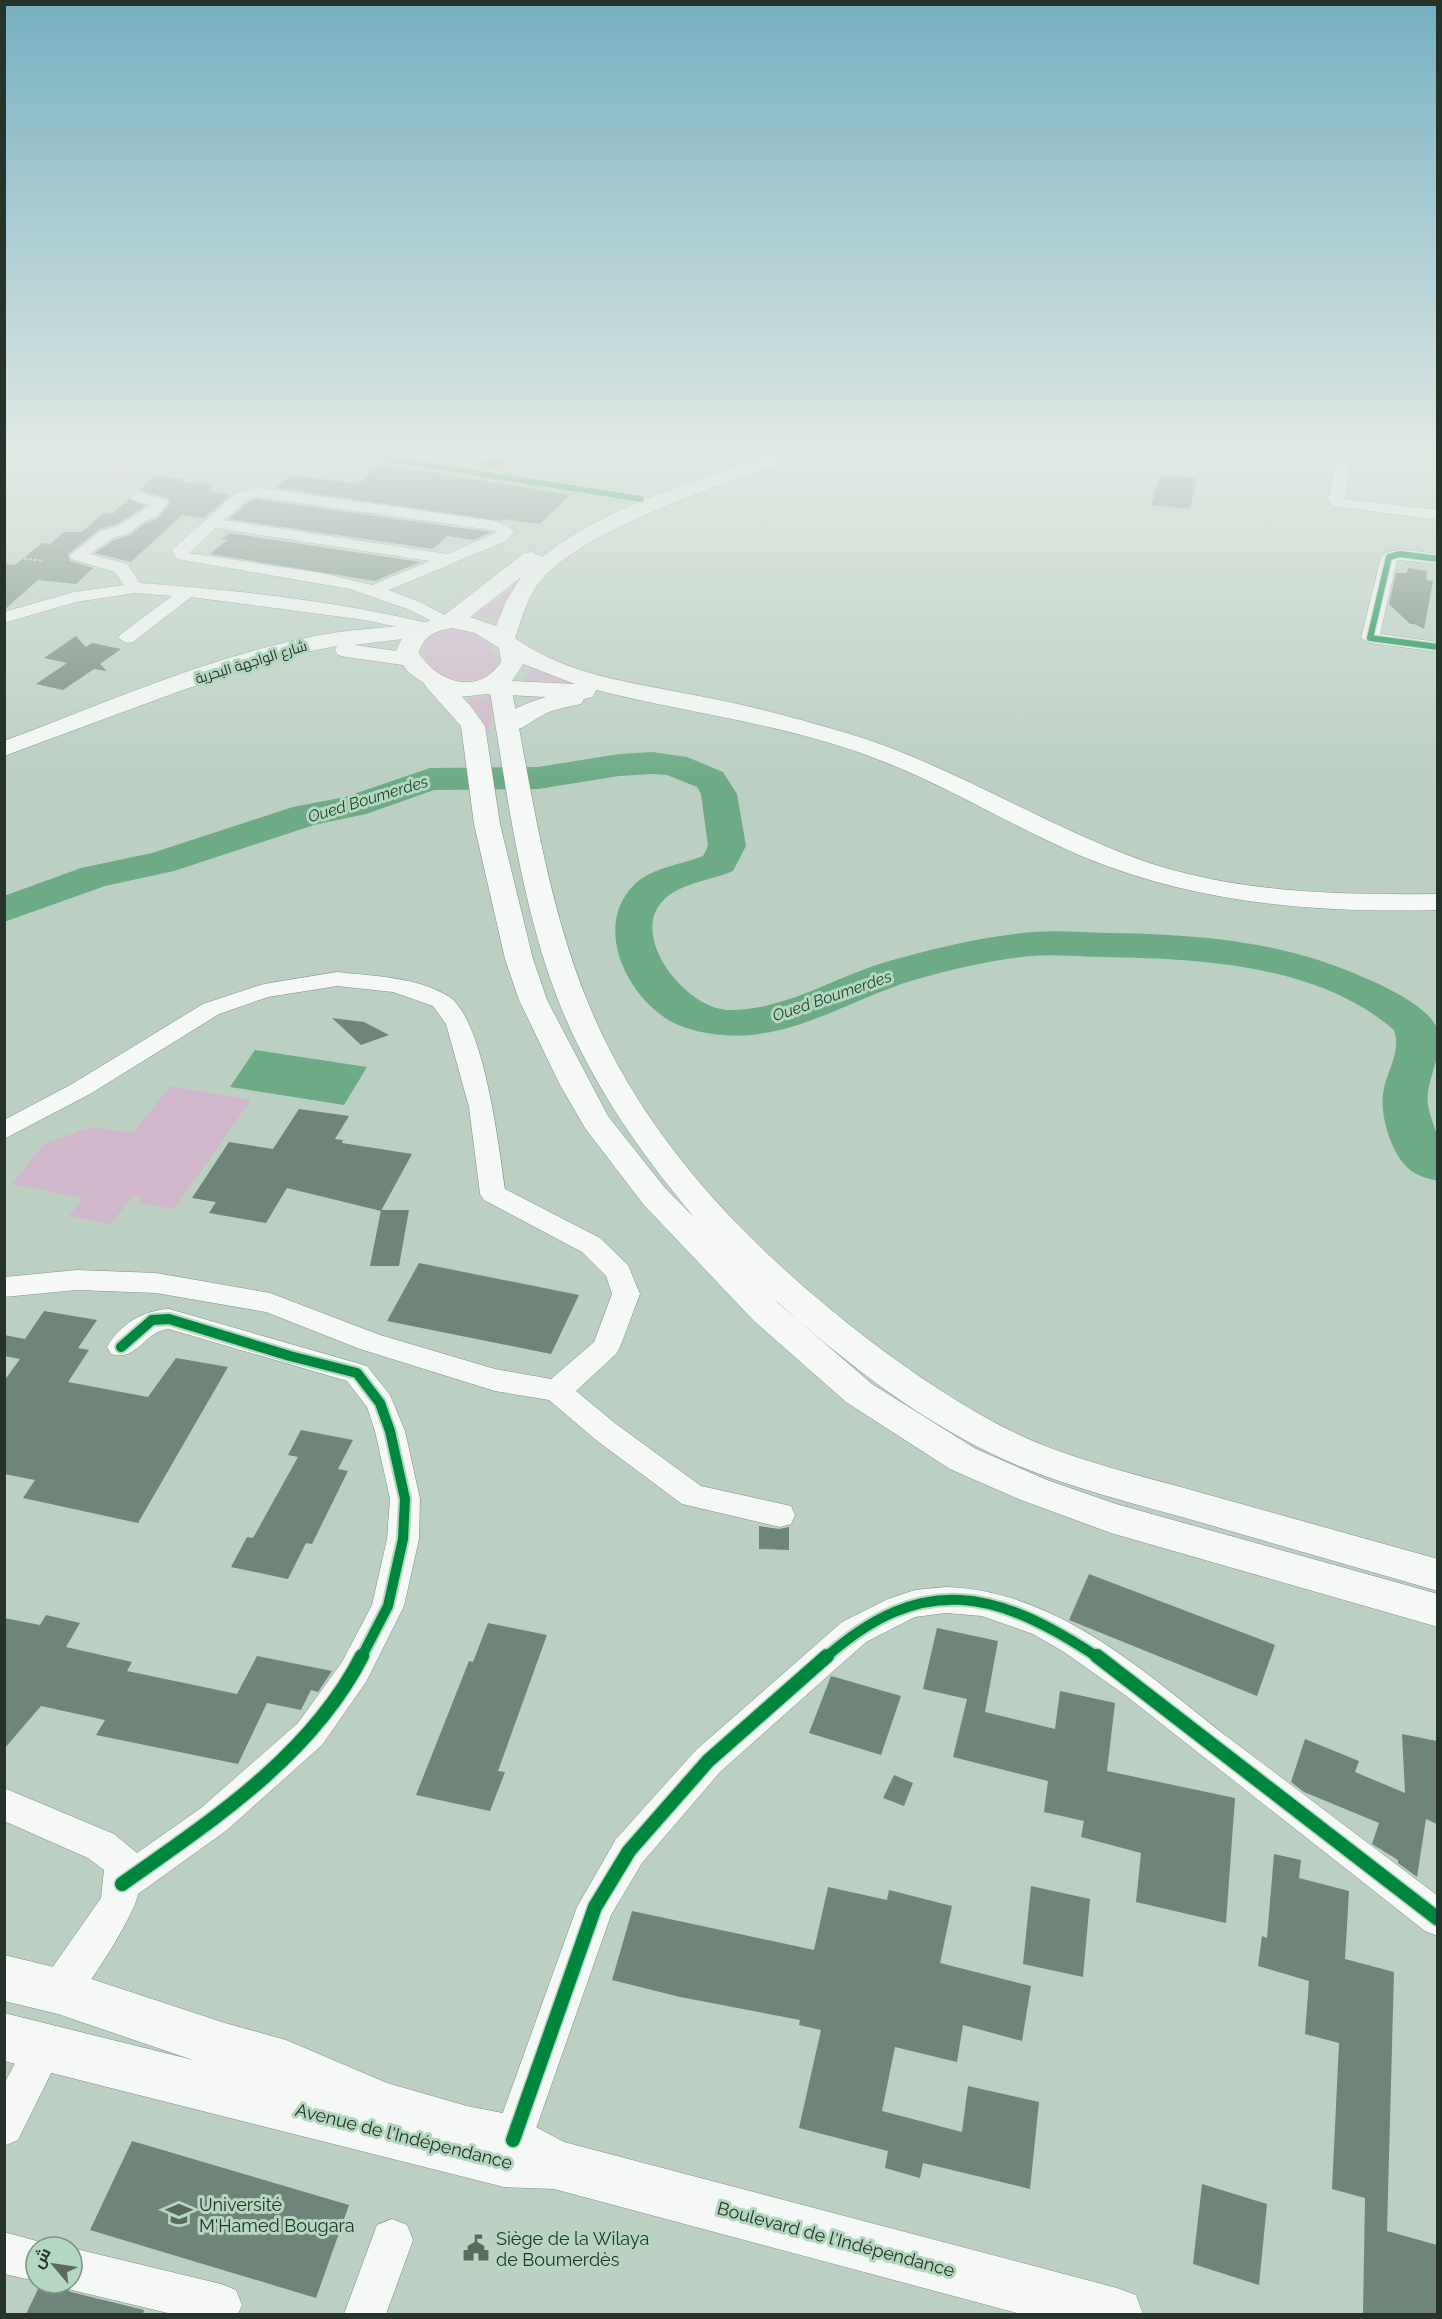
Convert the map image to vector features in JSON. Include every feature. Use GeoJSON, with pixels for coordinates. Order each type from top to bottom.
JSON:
{"type":"FeatureCollection","features":[{"type":"Feature","properties":{"kind":"highway"},"geometry":{"type":"LineString","coordinates":[[521,565],[409,644],[407,653],[422,676],[453,689],[495,685],[563,690],[614,698],[823,748],[857,761],[1095,868],[1178,896],[1280,912],[1391,918],[1437,916]]}},
{"type":"Feature","properties":{"kind":"highway"},"geometry":{"type":"LineString","coordinates":[[495,685],[513,662],[506,642],[520,594],[546,565]]}},
{"type":"Feature","properties":{"kind":"highway"},"geometry":{"type":"LineString","coordinates":[[435,625],[478,624],[550,667],[600,684],[754,714],[879,751],[1080,845],[1127,864],[1172,878],[1211,888],[1352,903],[1437,902]]}},
{"type":"Feature","properties":{"kind":"highway"},"geometry":{"type":"LineString","coordinates":[[509,734],[522,715],[541,706],[564,700],[614,698]]}},
{"type":"Feature","properties":{"kind":"main road","name":"شارع الواجهة البحرية"},"geometry":{"type":"LineString","coordinates":[[4,749],[183,682],[296,646],[435,625]]}},
{"type":"Feature","properties":{"kind":"main road","name":"شارع الواجهة البحرية"},"geometry":{"type":"LineString","coordinates":[[123,706],[164,695],[266,660],[303,651],[339,650],[410,659]]}},
{"type":"Feature","properties":{"kind":"main road"},"geometry":{"type":"LineString","coordinates":[[435,683],[468,718],[476,744],[487,824],[507,916],[532,1000],[596,1121],[654,1196],[766,1312],[860,1393],[908,1426],[963,1459],[1034,1490],[1111,1518],[1437,1611]]}},
{"type":"Feature","properties":{"kind":"main road"},"geometry":{"type":"LineString","coordinates":[[495,685],[509,734],[556,950],[589,1037],[622,1101],[671,1170],[739,1246],[803,1307],[913,1391],[963,1421],[1022,1451],[1086,1475],[1437,1575]]}},
{"type":"Feature","properties":{"kind":"main road","name":"Avenue de l'Indépendance"},"geometry":{"type":"LineString","coordinates":[[4,1977],[58,1991],[225,2047],[286,2064],[385,2107],[534,2152]]}},
{"type":"Feature","properties":{"kind":"main road","name":"Avenue de l'Indépendance"},"geometry":{"type":"LineString","coordinates":[[25,2042],[504,2162],[534,2152]]}},
{"type":"Feature","properties":{"kind":"main road","name":"Boulevard de l'Indépendance"},"geometry":{"type":"LineString","coordinates":[[534,2152],[1118,2314]]}},
{"type":"Feature","properties":{"kind":"street"},"geometry":{"type":"LineString","coordinates":[[111,565],[121,568],[135,588]]}},
{"type":"Feature","properties":{"kind":"street"},"geometry":{"type":"LineString","coordinates":[[237,565],[376,589],[416,603],[435,625]]}},
{"type":"Feature","properties":{"kind":"street"},"geometry":{"type":"LineString","coordinates":[[376,589],[435,565]]}},
{"type":"Feature","properties":{"kind":"street"},"geometry":{"type":"LineString","coordinates":[[1387,565],[1370,638],[1437,648]]}},
{"type":"Feature","properties":{"kind":"street"},"geometry":{"type":"LineString","coordinates":[[4,618],[74,597],[135,588],[186,593],[207,592],[435,625]]}},
{"type":"Feature","properties":{"kind":"street"},"geometry":{"type":"LineString","coordinates":[[127,638],[186,593]]}},
{"type":"Feature","properties":{"kind":"street"},"geometry":{"type":"LineString","coordinates":[[4,1131],[81,1089],[211,1009],[264,991],[336,979],[397,985],[441,1001],[458,1024],[467,1055],[481,1107],[493,1194],[591,1245],[618,1272],[626,1294],[606,1347],[557,1392]]}},
{"type":"Feature","properties":{"kind":"street"},"geometry":{"type":"LineString","coordinates":[[4,1287],[76,1280],[156,1283],[270,1302],[370,1342],[495,1380],[557,1392],[606,1432],[693,1496],[780,1515]]}},
{"type":"Feature","properties":{"kind":"street"},"geometry":{"type":"LineString","coordinates":[[121,1347],[152,1320],[169,1320],[357,1373],[380,1403],[390,1431],[405,1499],[403,1539],[388,1606],[354,1672],[310,1734],[214,1819],[122,1884]]}},
{"type":"Feature","properties":{"kind":"street"},"geometry":{"type":"LineString","coordinates":[[534,2152],[595,1907],[629,1851],[708,1761],[854,1632],[881,1615],[911,1602],[982,1603],[1019,1613],[1062,1635],[1128,1679],[1437,1919]]}},
{"type":"Feature","properties":{"kind":"street"},"geometry":{"type":"LineString","coordinates":[[4,1804],[63,1827],[112,1852],[123,1863],[119,1902],[106,1925],[58,1991]]}},
{"type":"Feature","properties":{"kind":"street"},"geometry":{"type":"LineString","coordinates":[[4,2126],[25,2042]]}},
{"type":"Feature","properties":{"kind":"street"},"geometry":{"type":"LineString","coordinates":[[365,2314],[393,2240]]}},
{"type":"Feature","properties":{"kind":"street"},"geometry":{"type":"LineString","coordinates":[[4,2253],[24,2257]]}},
{"type":"Feature","properties":{"kind":"street"},"geometry":{"type":"LineString","coordinates":[[84,2272],[221,2305]]}},
{"type":"Feature","properties":{"kind":"shaded area"},"geometry":{"type":"Polygon","coordinates":[[[515,585],[499,621],[470,614],[501,597],[515,585]]]}},
{"type":"Feature","properties":{"kind":"shaded area"},"geometry":{"type":"Polygon","coordinates":[[[456,627],[486,642],[495,655],[497,672],[484,678],[471,680],[444,676],[434,670],[426,661],[424,649],[427,635],[456,627]]]}},
{"type":"Feature","properties":{"kind":"shaded area"},"geometry":{"type":"Polygon","coordinates":[[[532,667],[582,686],[522,682],[532,667]]]}},
{"type":"Feature","properties":{"kind":"shaded area"},"geometry":{"type":"Polygon","coordinates":[[[493,695],[490,736],[479,714],[466,700],[493,695]]]}},
{"type":"Feature","properties":{"kind":"shaded area"},"geometry":{"type":"Polygon","coordinates":[[[255,1050],[367,1067],[344,1105],[230,1087],[255,1050]]]}},
{"type":"Feature","properties":{"kind":"shaded area"},"geometry":{"type":"Polygon","coordinates":[[[170,1086],[251,1100],[174,1209],[139,1203],[142,1198],[132,1196],[111,1224],[69,1216],[83,1198],[12,1184],[44,1144],[91,1127],[133,1133],[170,1086]]]}},
{"type":"Feature","properties":{"kind":"building"},"geometry":{"type":"Polygon","coordinates":[[[4,565],[84,565],[93,568],[76,584],[38,580],[4,610],[4,565]]]}},
{"type":"Feature","properties":{"kind":"building"},"geometry":{"type":"Polygon","coordinates":[[[279,565],[412,565],[375,581],[279,565]]]}},
{"type":"Feature","properties":{"kind":"building"},"geometry":{"type":"Polygon","coordinates":[[[1408,568],[1427,571],[1426,580],[1433,581],[1424,629],[1410,624],[1389,604],[1396,573],[1407,573],[1408,568]]]}},
{"type":"Feature","properties":{"kind":"building"},"geometry":{"type":"Polygon","coordinates":[[[76,636],[86,647],[92,643],[121,649],[100,664],[107,671],[94,669],[63,690],[36,684],[67,663],[44,658],[76,636]]]}},
{"type":"Feature","properties":{"kind":"building"},"geometry":{"type":"Polygon","coordinates":[[[332,1018],[364,1022],[389,1035],[361,1045],[332,1018]]]}},
{"type":"Feature","properties":{"kind":"building"},"geometry":{"type":"Polygon","coordinates":[[[299,1109],[349,1116],[335,1139],[343,1140],[342,1143],[412,1154],[381,1211],[287,1188],[266,1223],[209,1213],[216,1202],[192,1198],[229,1142],[273,1149],[299,1109]]]}},
{"type":"Feature","properties":{"kind":"building"},"geometry":{"type":"Polygon","coordinates":[[[381,1210],[409,1210],[399,1266],[370,1266],[381,1210]]]}},
{"type":"Feature","properties":{"kind":"building"},"geometry":{"type":"Polygon","coordinates":[[[419,1263],[579,1295],[551,1354],[387,1321],[419,1263]]]}},
{"type":"Feature","properties":{"kind":"building"},"geometry":{"type":"Polygon","coordinates":[[[44,1311],[97,1320],[78,1348],[89,1350],[68,1382],[148,1397],[176,1358],[228,1367],[138,1523],[23,1498],[35,1480],[4,1474],[4,1381],[20,1359],[4,1356],[4,1335],[25,1339],[44,1311]]]}},
{"type":"Feature","properties":{"kind":"building"},"geometry":{"type":"Polygon","coordinates":[[[301,1430],[353,1440],[338,1469],[348,1471],[312,1544],[306,1543],[288,1579],[231,1567],[247,1537],[253,1538],[298,1457],[288,1455],[301,1430]]]}},
{"type":"Feature","properties":{"kind":"building"},"geometry":{"type":"Polygon","coordinates":[[[759,1526],[779,1529],[789,1527],[789,1550],[759,1549],[759,1526]]]}},
{"type":"Feature","properties":{"kind":"building"},"geometry":{"type":"Polygon","coordinates":[[[1089,1574],[1275,1645],[1257,1696],[1069,1620],[1089,1574]]]}},
{"type":"Feature","properties":{"kind":"building"},"geometry":{"type":"Polygon","coordinates":[[[46,1615],[80,1623],[66,1647],[132,1662],[127,1671],[237,1694],[257,1656],[332,1671],[318,1692],[311,1690],[301,1710],[267,1703],[238,1764],[96,1735],[105,1720],[41,1706],[4,1749],[4,1618],[40,1625],[46,1615]]]}},
{"type":"Feature","properties":{"kind":"building"},"geometry":{"type":"Polygon","coordinates":[[[488,1623],[547,1635],[498,1771],[505,1772],[490,1811],[416,1795],[469,1661],[473,1662],[488,1623]]]}},
{"type":"Feature","properties":{"kind":"building"},"geometry":{"type":"Polygon","coordinates":[[[937,1628],[998,1641],[985,1712],[1055,1729],[1060,1691],[1115,1703],[1107,1771],[1235,1798],[1226,1923],[1136,1902],[1141,1853],[1081,1837],[1084,1821],[1044,1812],[1048,1781],[953,1757],[967,1699],[923,1689],[937,1628]]]}},
{"type":"Feature","properties":{"kind":"building"},"geometry":{"type":"Polygon","coordinates":[[[831,1676],[901,1696],[881,1755],[809,1733],[831,1676]]]}},
{"type":"Feature","properties":{"kind":"building"},"geometry":{"type":"Polygon","coordinates":[[[1402,1734],[1437,1741],[1437,1824],[1426,1819],[1417,1877],[1398,1863],[1398,1860],[1372,1844],[1379,1823],[1304,1792],[1291,1782],[1305,1739],[1359,1761],[1355,1772],[1405,1793],[1402,1734]]]}},
{"type":"Feature","properties":{"kind":"building"},"geometry":{"type":"Polygon","coordinates":[[[894,1775],[913,1783],[904,1806],[883,1798],[894,1775]]]}},
{"type":"Feature","properties":{"kind":"building"},"geometry":{"type":"Polygon","coordinates":[[[1274,1854],[1301,1860],[1299,1878],[1349,1891],[1345,1959],[1394,1972],[1387,2231],[1437,2245],[1437,2314],[1363,2314],[1365,2198],[1332,2189],[1339,2043],[1305,2034],[1309,1981],[1258,1966],[1262,1936],[1267,1938],[1274,1854]]]}},
{"type":"Feature","properties":{"kind":"building"},"geometry":{"type":"Polygon","coordinates":[[[1031,1886],[1090,1899],[1083,1977],[1023,1964],[1031,1886]]]}},
{"type":"Feature","properties":{"kind":"building"},"geometry":{"type":"Polygon","coordinates":[[[828,1887],[887,1900],[889,1890],[952,1906],[940,1963],[1031,1986],[1022,2041],[963,2025],[957,2062],[895,2047],[882,2111],[962,2132],[968,2086],[1039,2102],[1030,2189],[923,2163],[920,2178],[885,2168],[888,2151],[799,2128],[821,2030],[799,2025],[800,2020],[680,1997],[612,1980],[632,1911],[814,1950],[828,1887]]]}},
{"type":"Feature","properties":{"kind":"building"},"geometry":{"type":"Polygon","coordinates":[[[132,2141],[349,2205],[316,2298],[90,2230],[132,2141]]]}},
{"type":"Feature","properties":{"kind":"building"},"geometry":{"type":"Polygon","coordinates":[[[1202,2184],[1267,2204],[1259,2285],[1193,2264],[1202,2184]]]}},
{"type":"Feature","properties":{"kind":"building"},"geometry":{"type":"Polygon","coordinates":[[[35,2295],[83,2295],[144,2310],[143,2314],[26,2314],[35,2295]]]}},
{"type":"Feature","properties":{"kind":"waterway","name":"Oued Boumerdes"},"geometry":{"type":"LineString","coordinates":[[4,910],[95,876],[160,863],[306,815],[353,806],[430,779],[538,778],[619,765],[652,763],[674,765],[710,780],[719,794],[727,846],[719,863],[672,879],[654,888],[637,909],[634,927],[636,947],[644,966],[656,985],[686,1012],[702,1019],[726,1023],[750,1022],[797,1011],[903,970],[978,953],[1032,944],[1165,947],[1263,958],[1326,976],[1356,989],[1410,1022],[1419,1041],[1405,1103],[1413,1136],[1420,1152],[1438,1166]]}},
{"type":"Feature","properties":{"kind":"cycle path"},"geometry":{"type":"LineString","coordinates":[[1387,565],[1370,638],[1438,647]]}},
{"type":"Feature","properties":{"kind":"cycle path"},"geometry":{"type":"LineString","coordinates":[[121,1347],[152,1320],[169,1319],[290,1356],[357,1373],[380,1403],[390,1431],[405,1499],[403,1539],[388,1606],[354,1672],[310,1734],[214,1819],[122,1884]]}},
{"type":"Feature","properties":{"kind":"cycle path"},"geometry":{"type":"LineString","coordinates":[[513,2140],[595,1907],[629,1851],[708,1761],[854,1632],[885,1614],[915,1604],[946,1600],[982,1603],[1013,1611],[1076,1642],[1137,1685],[1438,1919]]}},
{"type":"Feature","properties":{"kind":"place","name":"Université M'Hamed Bougara"},"geometry":{"type":"Point","coordinates":[179,2214]}},
{"type":"Feature","properties":{"kind":"place","name":"Siège de la Wilaya de Boumerdès"},"geometry":{"type":"Point","coordinates":[476,2248]}}]}
